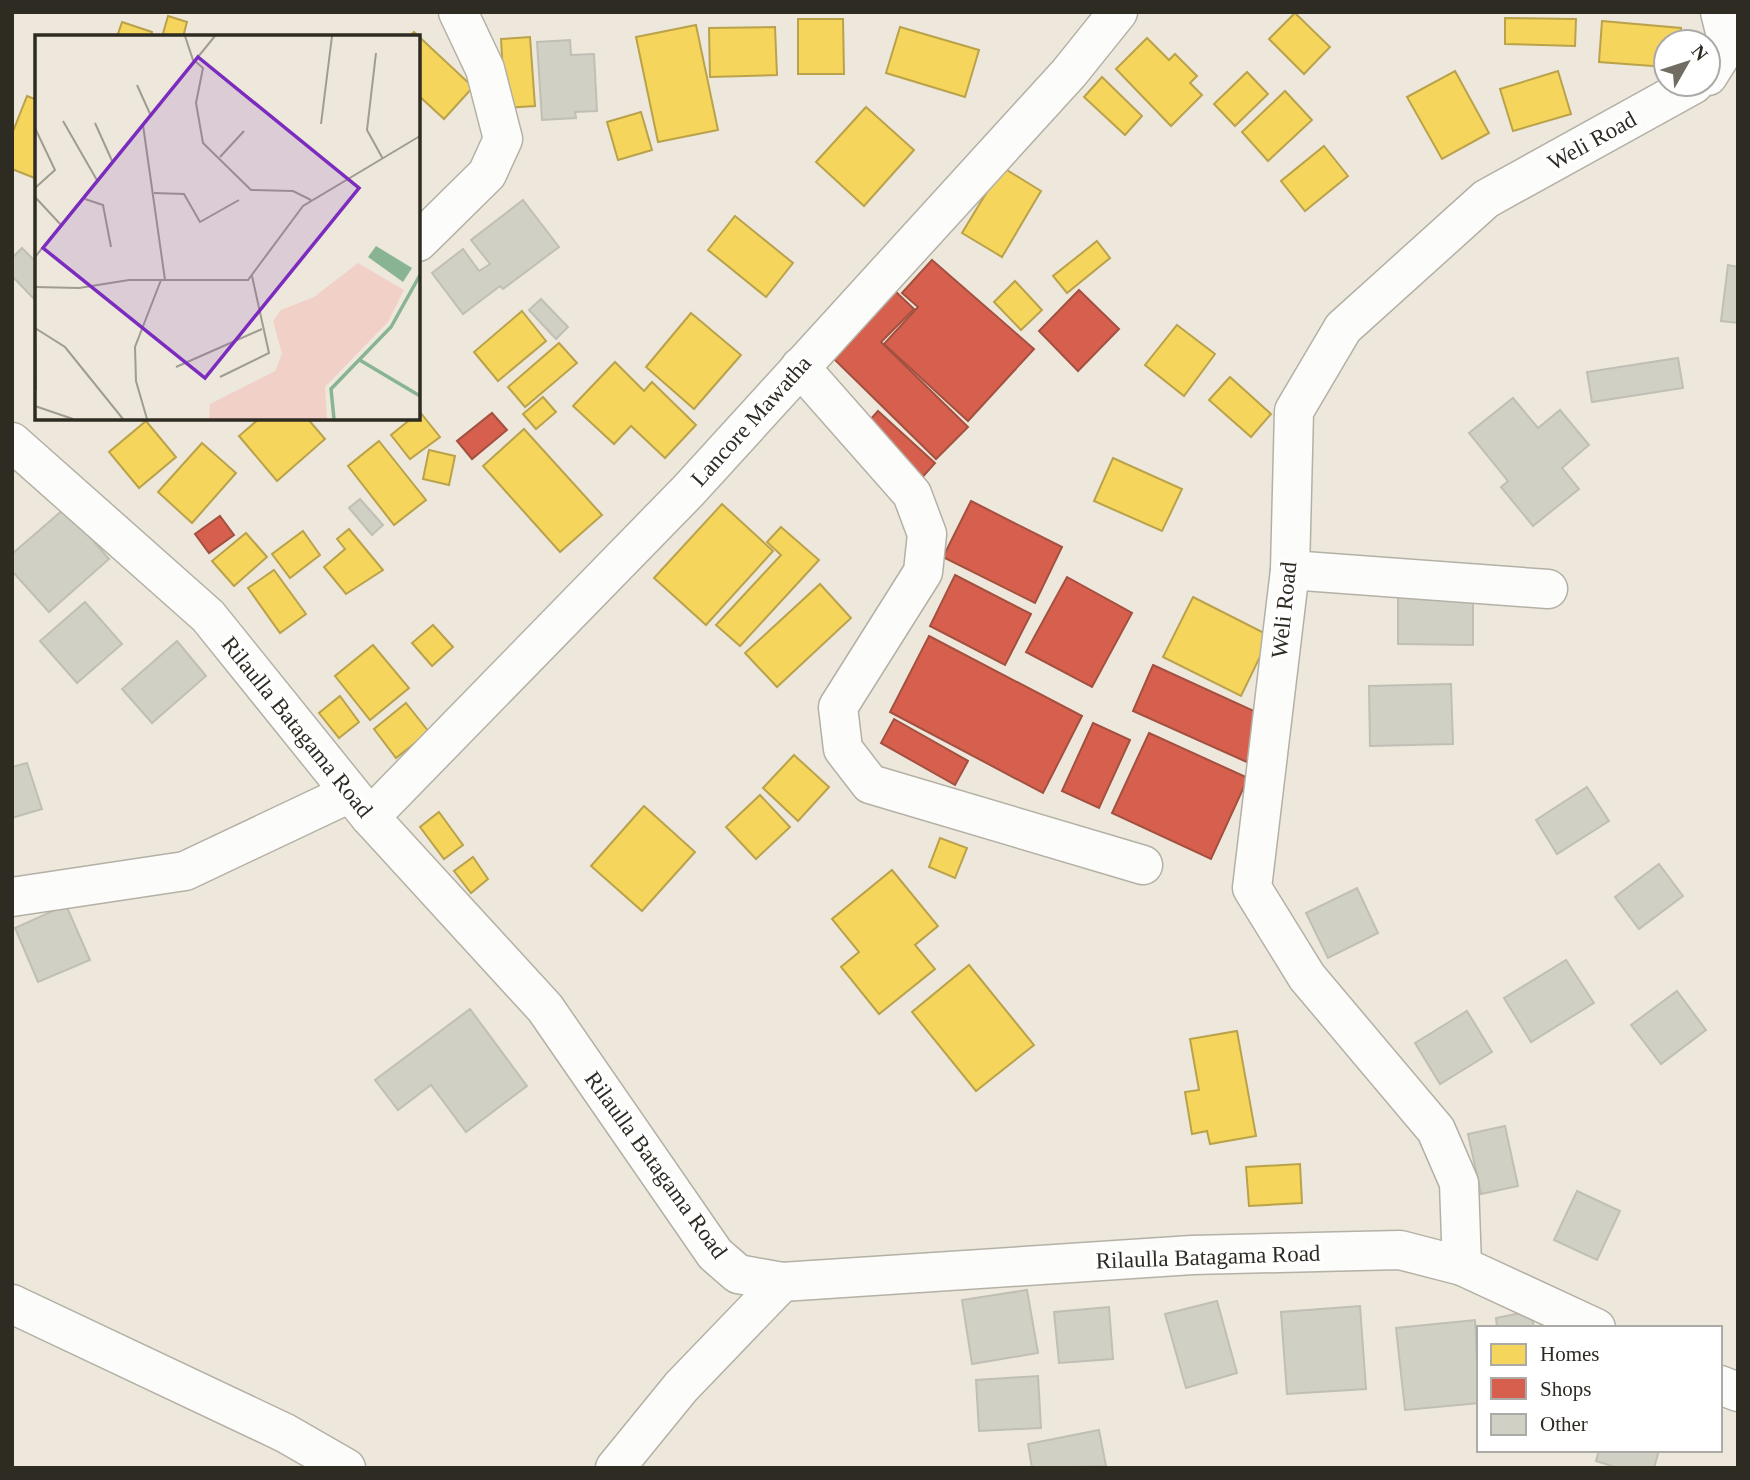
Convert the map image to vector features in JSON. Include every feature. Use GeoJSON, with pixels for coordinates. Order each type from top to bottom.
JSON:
{"type":"FeatureCollection","features":[{"type":"Feature","properties":{"kind":"street"},"geometry":{"type":"LineString","coordinates":[[420,240],[486,174],[503,139],[485,69],[458,12]]}},
{"type":"Feature","properties":{"kind":"street","name":"Lancore Mawatha"},"geometry":{"type":"LineString","coordinates":[[360,805],[689,491],[1069,73],[1118,12]]}},
{"type":"Feature","properties":{"kind":"street"},"geometry":{"type":"LineString","coordinates":[[1720,12],[1728,44],[1722,54]]}},
{"type":"Feature","properties":{"kind":"street","name":"Weli Road"},"geometry":{"type":"LineString","coordinates":[[1462,1266],[1459,1183],[1436,1130],[1307,977],[1252,888],[1290,570],[1294,411],[1343,328],[1486,200],[1669,98]]}},
{"type":"Feature","properties":{"kind":"street"},"geometry":{"type":"LineString","coordinates":[[800,367],[912,494],[928,534],[923,572],[838,707],[843,750],[870,784],[1143,865]]}},
{"type":"Feature","properties":{"kind":"street","name":"Rilaulla Batagama Road"},"geometry":{"type":"LineString","coordinates":[[12,442],[208,616],[360,805],[545,1008],[715,1254],[737,1274],[782,1282],[1192,1255],[1400,1250],[1462,1266],[1592,1326]]}},
{"type":"Feature","properties":{"kind":"street"},"geometry":{"type":"LineString","coordinates":[[1290,570],[1548,589]]}},
{"type":"Feature","properties":{"kind":"street"},"geometry":{"type":"LineString","coordinates":[[12,897],[185,871],[360,805]]}},
{"type":"Feature","properties":{"kind":"street"},"geometry":{"type":"LineString","coordinates":[[615,1468],[681,1387],[782,1282]]}},
{"type":"Feature","properties":{"kind":"street"},"geometry":{"type":"LineString","coordinates":[[12,1304],[285,1433],[346,1468]]}},
{"type":"Feature","properties":{"kind":"building: Homes"},"geometry":{"type":"Polygon","coordinates":[[[1295,13],[1330,47],[1304,74],[1269,39],[1295,13]]]}},
{"type":"Feature","properties":{"kind":"building: Homes"},"geometry":{"type":"Polygon","coordinates":[[[168,16],[187,22],[184,35],[163,35],[168,16]]]}},
{"type":"Feature","properties":{"kind":"building: Homes"},"geometry":{"type":"Polygon","coordinates":[[[1505,18],[1576,19],[1575,46],[1505,44],[1505,18]]]}},
{"type":"Feature","properties":{"kind":"building: Homes"},"geometry":{"type":"Polygon","coordinates":[[[798,19],[843,19],[844,74],[798,74],[798,19]]]}},
{"type":"Feature","properties":{"kind":"building: Homes"},"geometry":{"type":"Polygon","coordinates":[[[1602,21],[1681,28],[1652,28],[1652,66],[1599,62],[1602,21]]]}},
{"type":"Feature","properties":{"kind":"building: Homes"},"geometry":{"type":"Polygon","coordinates":[[[122,22],[152,32],[151,35],[118,35],[122,22]]]}},
{"type":"Feature","properties":{"kind":"building: Homes"},"geometry":{"type":"Polygon","coordinates":[[[696,25],[718,130],[658,142],[636,37],[696,25]]]}},
{"type":"Feature","properties":{"kind":"building: Homes"},"geometry":{"type":"Polygon","coordinates":[[[775,27],[777,75],[710,77],[709,28],[775,27]]]}},
{"type":"Feature","properties":{"kind":"building: Homes"},"geometry":{"type":"Polygon","coordinates":[[[900,27],[979,50],[965,97],[886,73],[900,27]]]}},
{"type":"Feature","properties":{"kind":"building: Homes"},"geometry":{"type":"Polygon","coordinates":[[[530,37],[535,106],[505,108],[501,39],[530,37]]]}},
{"type":"Feature","properties":{"kind":"building: Homes"},"geometry":{"type":"Polygon","coordinates":[[[420,38],[473,87],[444,119],[420,97],[420,38]]]}},
{"type":"Feature","properties":{"kind":"building: Homes"},"geometry":{"type":"Polygon","coordinates":[[[1147,38],[1169,60],[1175,54],[1197,76],[1190,83],[1202,95],[1171,126],[1116,69],[1147,38]]]}},
{"type":"Feature","properties":{"kind":"building: Homes"},"geometry":{"type":"Polygon","coordinates":[[[1455,71],[1489,133],[1442,159],[1407,97],[1455,71]]]}},
{"type":"Feature","properties":{"kind":"building: Homes"},"geometry":{"type":"Polygon","coordinates":[[[1558,71],[1571,114],[1513,131],[1500,89],[1558,71]]]}},
{"type":"Feature","properties":{"kind":"building: Homes"},"geometry":{"type":"Polygon","coordinates":[[[1247,72],[1268,94],[1235,126],[1214,104],[1247,72]]]}},
{"type":"Feature","properties":{"kind":"building: Homes"},"geometry":{"type":"Polygon","coordinates":[[[1102,77],[1142,116],[1125,135],[1084,97],[1102,77]]]}},
{"type":"Feature","properties":{"kind":"building: Homes"},"geometry":{"type":"Polygon","coordinates":[[[1285,91],[1312,120],[1268,161],[1242,132],[1285,91]]]}},
{"type":"Feature","properties":{"kind":"building: Homes"},"geometry":{"type":"Polygon","coordinates":[[[27,96],[35,99],[35,178],[12,169],[12,134],[27,96]]]}},
{"type":"Feature","properties":{"kind":"building: Homes"},"geometry":{"type":"Polygon","coordinates":[[[866,107],[914,150],[864,206],[816,162],[866,107]]]}},
{"type":"Feature","properties":{"kind":"building: Homes"},"geometry":{"type":"Polygon","coordinates":[[[641,112],[652,150],[618,160],[607,122],[641,112]]]}},
{"type":"Feature","properties":{"kind":"building: Homes"},"geometry":{"type":"Polygon","coordinates":[[[1324,146],[1348,176],[1305,211],[1281,181],[1324,146]]]}},
{"type":"Feature","properties":{"kind":"building: Homes"},"geometry":{"type":"Polygon","coordinates":[[[1002,167],[1041,191],[1002,257],[962,233],[1002,167]]]}},
{"type":"Feature","properties":{"kind":"building: Homes"},"geometry":{"type":"Polygon","coordinates":[[[735,216],[793,263],[766,297],[708,250],[735,216]]]}},
{"type":"Feature","properties":{"kind":"building: Homes"},"geometry":{"type":"Polygon","coordinates":[[[1097,241],[1110,258],[1067,293],[1053,276],[1097,241]]]}},
{"type":"Feature","properties":{"kind":"building: Homes"},"geometry":{"type":"Polygon","coordinates":[[[1015,281],[1042,310],[1021,330],[994,302],[1015,281]]]}},
{"type":"Feature","properties":{"kind":"building: Homes"},"geometry":{"type":"Polygon","coordinates":[[[522,311],[546,341],[498,381],[474,352],[522,311]]]}},
{"type":"Feature","properties":{"kind":"building: Homes"},"geometry":{"type":"Polygon","coordinates":[[[691,313],[741,355],[694,409],[646,367],[691,313]]]}},
{"type":"Feature","properties":{"kind":"building: Homes"},"geometry":{"type":"Polygon","coordinates":[[[1177,325],[1215,354],[1184,396],[1145,365],[1177,325]]]}},
{"type":"Feature","properties":{"kind":"building: Homes"},"geometry":{"type":"Polygon","coordinates":[[[559,343],[577,363],[525,407],[508,387],[559,343]]]}},
{"type":"Feature","properties":{"kind":"building: Homes"},"geometry":{"type":"Polygon","coordinates":[[[615,362],[644,391],[652,382],[696,425],[665,458],[631,426],[614,444],[573,406],[615,362]]]}},
{"type":"Feature","properties":{"kind":"building: Homes"},"geometry":{"type":"Polygon","coordinates":[[[1230,377],[1271,414],[1251,437],[1209,400],[1230,377]]]}},
{"type":"Feature","properties":{"kind":"building: Homes"},"geometry":{"type":"Polygon","coordinates":[[[543,397],[556,412],[536,429],[523,414],[543,397]]]}},
{"type":"Feature","properties":{"kind":"building: Homes"},"geometry":{"type":"Polygon","coordinates":[[[420,412],[440,437],[410,459],[391,435],[410,420],[420,420],[420,412]]]}},
{"type":"Feature","properties":{"kind":"building: Homes"},"geometry":{"type":"Polygon","coordinates":[[[258,420],[309,420],[325,439],[277,481],[239,436],[258,420]]]}},
{"type":"Feature","properties":{"kind":"building: Homes"},"geometry":{"type":"Polygon","coordinates":[[[146,421],[176,457],[139,488],[109,452],[146,421]]]}},
{"type":"Feature","properties":{"kind":"building: Homes"},"geometry":{"type":"Polygon","coordinates":[[[524,429],[602,515],[560,552],[483,466],[524,429]]]}},
{"type":"Feature","properties":{"kind":"building: Homes"},"geometry":{"type":"Polygon","coordinates":[[[379,441],[426,500],[394,525],[348,466],[379,441]]]}},
{"type":"Feature","properties":{"kind":"building: Homes"},"geometry":{"type":"Polygon","coordinates":[[[202,443],[236,473],[192,523],[158,492],[202,443]]]}},
{"type":"Feature","properties":{"kind":"building: Homes"},"geometry":{"type":"Polygon","coordinates":[[[429,450],[455,456],[449,485],[423,479],[429,450]]]}},
{"type":"Feature","properties":{"kind":"building: Homes"},"geometry":{"type":"Polygon","coordinates":[[[1113,458],[1182,489],[1162,531],[1094,501],[1113,458]]]}},
{"type":"Feature","properties":{"kind":"building: Homes"},"geometry":{"type":"Polygon","coordinates":[[[722,504],[773,551],[706,625],[654,578],[722,504]]]}},
{"type":"Feature","properties":{"kind":"building: Homes"},"geometry":{"type":"Polygon","coordinates":[[[781,527],[819,560],[740,646],[716,625],[781,555],[767,542],[781,527]]]}},
{"type":"Feature","properties":{"kind":"building: Homes"},"geometry":{"type":"Polygon","coordinates":[[[349,529],[383,570],[346,594],[324,567],[345,549],[337,539],[349,529]]]}},
{"type":"Feature","properties":{"kind":"building: Homes"},"geometry":{"type":"Polygon","coordinates":[[[303,531],[320,555],[290,578],[272,554],[303,531]]]}},
{"type":"Feature","properties":{"kind":"building: Homes"},"geometry":{"type":"Polygon","coordinates":[[[246,533],[267,557],[234,586],[212,561],[246,533]]]}},
{"type":"Feature","properties":{"kind":"building: Homes"},"geometry":{"type":"Polygon","coordinates":[[[274,570],[306,614],[280,633],[248,588],[274,570]]]}},
{"type":"Feature","properties":{"kind":"building: Homes"},"geometry":{"type":"Polygon","coordinates":[[[820,584],[851,618],[777,687],[745,653],[820,584]]]}},
{"type":"Feature","properties":{"kind":"building: Homes"},"geometry":{"type":"Polygon","coordinates":[[[1193,597],[1270,636],[1241,696],[1163,657],[1193,597]]]}},
{"type":"Feature","properties":{"kind":"building: Homes"},"geometry":{"type":"Polygon","coordinates":[[[433,625],[453,647],[432,666],[412,643],[433,625]]]}},
{"type":"Feature","properties":{"kind":"building: Homes"},"geometry":{"type":"Polygon","coordinates":[[[373,645],[409,688],[370,720],[335,676],[373,645]]]}},
{"type":"Feature","properties":{"kind":"building: Homes"},"geometry":{"type":"Polygon","coordinates":[[[340,696],[359,722],[339,738],[319,713],[340,696]]]}},
{"type":"Feature","properties":{"kind":"building: Homes"},"geometry":{"type":"Polygon","coordinates":[[[406,703],[429,732],[396,758],[374,729],[406,703]]]}},
{"type":"Feature","properties":{"kind":"building: Homes"},"geometry":{"type":"Polygon","coordinates":[[[794,755],[829,787],[798,821],[763,788],[794,755]]]}},
{"type":"Feature","properties":{"kind":"building: Homes"},"geometry":{"type":"Polygon","coordinates":[[[760,795],[790,827],[756,859],[726,827],[760,795]]]}},
{"type":"Feature","properties":{"kind":"building: Homes"},"geometry":{"type":"Polygon","coordinates":[[[644,806],[695,852],[642,911],[591,866],[644,806]]]}},
{"type":"Feature","properties":{"kind":"building: Homes"},"geometry":{"type":"Polygon","coordinates":[[[439,812],[463,845],[444,859],[420,827],[439,812]]]}},
{"type":"Feature","properties":{"kind":"building: Homes"},"geometry":{"type":"Polygon","coordinates":[[[940,838],[967,848],[955,878],[929,867],[940,838]]]}},
{"type":"Feature","properties":{"kind":"building: Homes"},"geometry":{"type":"Polygon","coordinates":[[[473,857],[488,879],[471,893],[454,871],[473,857]]]}},
{"type":"Feature","properties":{"kind":"building: Homes"},"geometry":{"type":"Polygon","coordinates":[[[892,870],[938,926],[915,945],[935,969],[879,1014],[841,967],[859,952],[832,919],[892,870]]]}},
{"type":"Feature","properties":{"kind":"building: Homes"},"geometry":{"type":"Polygon","coordinates":[[[969,965],[1034,1045],[976,1091],[912,1012],[969,965]]]}},
{"type":"Feature","properties":{"kind":"building: Homes"},"geometry":{"type":"Polygon","coordinates":[[[1237,1031],[1256,1136],[1210,1144],[1207,1131],[1192,1134],[1185,1092],[1199,1090],[1190,1039],[1237,1031]]]}},
{"type":"Feature","properties":{"kind":"building: Homes"},"geometry":{"type":"Polygon","coordinates":[[[1300,1164],[1302,1203],[1249,1206],[1246,1167],[1300,1164]]]}},
{"type":"Feature","properties":{"kind":"building: Shops"},"geometry":{"type":"Polygon","coordinates":[[[932,260],[1034,349],[968,421],[884,344],[918,307],[902,293],[932,260]]]}},
{"type":"Feature","properties":{"kind":"building: Shops"},"geometry":{"type":"Polygon","coordinates":[[[1079,290],[1119,329],[1078,371],[1039,331],[1079,290]]]}},
{"type":"Feature","properties":{"kind":"building: Shops"},"geometry":{"type":"Polygon","coordinates":[[[895,291],[914,309],[881,342],[968,427],[936,459],[832,357],[895,291]]]}},
{"type":"Feature","properties":{"kind":"building: Shops"},"geometry":{"type":"Polygon","coordinates":[[[878,411],[935,463],[918,482],[861,430],[878,411]]]}},
{"type":"Feature","properties":{"kind":"building: Shops"},"geometry":{"type":"Polygon","coordinates":[[[492,413],[507,430],[472,459],[457,441],[492,413]]]}},
{"type":"Feature","properties":{"kind":"building: Shops"},"geometry":{"type":"Polygon","coordinates":[[[971,501],[1062,547],[1035,603],[943,557],[971,501]]]}},
{"type":"Feature","properties":{"kind":"building: Shops"},"geometry":{"type":"Polygon","coordinates":[[[220,516],[234,535],[209,553],[195,534],[220,516]]]}},
{"type":"Feature","properties":{"kind":"building: Shops"},"geometry":{"type":"Polygon","coordinates":[[[955,575],[1031,614],[1005,665],[930,626],[955,575]]]}},
{"type":"Feature","properties":{"kind":"building: Shops"},"geometry":{"type":"Polygon","coordinates":[[[1067,577],[1132,613],[1092,687],[1026,652],[1067,577]]]}},
{"type":"Feature","properties":{"kind":"building: Shops"},"geometry":{"type":"Polygon","coordinates":[[[929,636],[1082,716],[1043,793],[890,712],[929,636]]]}},
{"type":"Feature","properties":{"kind":"building: Shops"},"geometry":{"type":"Polygon","coordinates":[[[1153,665],[1254,711],[1249,763],[1133,711],[1153,665]]]}},
{"type":"Feature","properties":{"kind":"building: Shops"},"geometry":{"type":"Polygon","coordinates":[[[894,719],[968,761],[955,785],[881,743],[894,719]]]}},
{"type":"Feature","properties":{"kind":"building: Shops"},"geometry":{"type":"Polygon","coordinates":[[[1093,723],[1130,740],[1099,808],[1062,791],[1093,723]]]}},
{"type":"Feature","properties":{"kind":"building: Shops"},"geometry":{"type":"Polygon","coordinates":[[[1149,733],[1248,778],[1211,859],[1112,813],[1149,733]]]}},
{"type":"Feature","properties":{"kind":"building: Other"},"geometry":{"type":"Polygon","coordinates":[[[570,40],[571,55],[594,54],[597,111],[575,112],[576,118],[542,120],[537,42],[570,40]]]}},
{"type":"Feature","properties":{"kind":"building: Other"},"geometry":{"type":"Polygon","coordinates":[[[523,200],[559,247],[503,289],[500,286],[463,314],[432,273],[463,249],[479,271],[490,264],[471,240],[523,200]]]}},
{"type":"Feature","properties":{"kind":"building: Other"},"geometry":{"type":"Polygon","coordinates":[[[22,248],[35,261],[35,300],[12,276],[12,258],[22,248]]]}},
{"type":"Feature","properties":{"kind":"building: Other"},"geometry":{"type":"Polygon","coordinates":[[[1728,265],[1738,267],[1738,323],[1721,321],[1728,265]]]}},
{"type":"Feature","properties":{"kind":"building: Other"},"geometry":{"type":"Polygon","coordinates":[[[541,299],[568,327],[556,339],[529,310],[541,299]]]}},
{"type":"Feature","properties":{"kind":"building: Other"},"geometry":{"type":"Polygon","coordinates":[[[1678,358],[1683,388],[1592,402],[1587,372],[1678,358]]]}},
{"type":"Feature","properties":{"kind":"building: Other"},"geometry":{"type":"Polygon","coordinates":[[[1513,398],[1538,428],[1560,410],[1589,445],[1562,468],[1579,489],[1533,526],[1501,487],[1508,481],[1469,433],[1513,398]]]}},
{"type":"Feature","properties":{"kind":"building: Other"},"geometry":{"type":"Polygon","coordinates":[[[360,499],[383,525],[372,535],[349,508],[360,499]]]}},
{"type":"Feature","properties":{"kind":"building: Other"},"geometry":{"type":"Polygon","coordinates":[[[65,508],[109,559],[49,612],[12,571],[12,554],[65,508]]]}},
{"type":"Feature","properties":{"kind":"building: Other"},"geometry":{"type":"Polygon","coordinates":[[[1398,595],[1473,595],[1473,645],[1398,644],[1398,595]]]}},
{"type":"Feature","properties":{"kind":"building: Other"},"geometry":{"type":"Polygon","coordinates":[[[85,602],[122,644],[77,683],[40,641],[85,602]]]}},
{"type":"Feature","properties":{"kind":"building: Other"},"geometry":{"type":"Polygon","coordinates":[[[177,641],[206,676],[152,723],[122,689],[177,641]]]}},
{"type":"Feature","properties":{"kind":"building: Other"},"geometry":{"type":"Polygon","coordinates":[[[1451,684],[1453,744],[1370,746],[1369,686],[1451,684]]]}},
{"type":"Feature","properties":{"kind":"building: Other"},"geometry":{"type":"Polygon","coordinates":[[[27,763],[42,809],[12,818],[12,767],[27,763]]]}},
{"type":"Feature","properties":{"kind":"building: Other"},"geometry":{"type":"Polygon","coordinates":[[[1587,787],[1609,821],[1557,854],[1536,820],[1587,787]]]}},
{"type":"Feature","properties":{"kind":"building: Other"},"geometry":{"type":"Polygon","coordinates":[[[1659,864],[1683,896],[1639,929],[1615,897],[1659,864]]]}},
{"type":"Feature","properties":{"kind":"building: Other"},"geometry":{"type":"Polygon","coordinates":[[[1357,888],[1378,933],[1328,958],[1306,913],[1357,888]]]}},
{"type":"Feature","properties":{"kind":"building: Other"},"geometry":{"type":"Polygon","coordinates":[[[66,905],[90,960],[38,982],[15,928],[66,905]]]}},
{"type":"Feature","properties":{"kind":"building: Other"},"geometry":{"type":"Polygon","coordinates":[[[1566,960],[1594,1003],[1531,1042],[1504,998],[1566,960]]]}},
{"type":"Feature","properties":{"kind":"building: Other"},"geometry":{"type":"Polygon","coordinates":[[[1677,991],[1706,1030],[1661,1064],[1631,1025],[1677,991]]]}},
{"type":"Feature","properties":{"kind":"building: Other"},"geometry":{"type":"Polygon","coordinates":[[[470,1009],[527,1086],[466,1132],[431,1085],[398,1110],[375,1080],[470,1009]]]}},
{"type":"Feature","properties":{"kind":"building: Other"},"geometry":{"type":"Polygon","coordinates":[[[1467,1011],[1492,1052],[1440,1084],[1415,1043],[1467,1011]]]}},
{"type":"Feature","properties":{"kind":"building: Other"},"geometry":{"type":"Polygon","coordinates":[[[1505,1126],[1518,1186],[1481,1194],[1468,1134],[1505,1126]]]}},
{"type":"Feature","properties":{"kind":"building: Other"},"geometry":{"type":"Polygon","coordinates":[[[1577,1191],[1620,1211],[1597,1260],[1554,1240],[1577,1191]]]}},
{"type":"Feature","properties":{"kind":"building: Other"},"geometry":{"type":"Polygon","coordinates":[[[1027,1290],[1038,1353],[972,1364],[962,1300],[1027,1290]]]}},
{"type":"Feature","properties":{"kind":"building: Other"},"geometry":{"type":"Polygon","coordinates":[[[1217,1301],[1237,1373],[1186,1388],[1165,1314],[1217,1301]]]}},
{"type":"Feature","properties":{"kind":"building: Other"},"geometry":{"type":"Polygon","coordinates":[[[1360,1306],[1366,1389],[1287,1394],[1281,1312],[1360,1306]]]}},
{"type":"Feature","properties":{"kind":"building: Other"},"geometry":{"type":"Polygon","coordinates":[[[1109,1307],[1113,1359],[1059,1363],[1054,1312],[1109,1307]]]}},
{"type":"Feature","properties":{"kind":"building: Other"},"geometry":{"type":"Polygon","coordinates":[[[1531,1311],[1534,1326],[1497,1326],[1496,1318],[1531,1311]]]}},
{"type":"Feature","properties":{"kind":"building: Other"},"geometry":{"type":"Polygon","coordinates":[[[1475,1320],[1477,1403],[1405,1410],[1396,1328],[1475,1320]]]}},
{"type":"Feature","properties":{"kind":"building: Other"},"geometry":{"type":"Polygon","coordinates":[[[1038,1376],[1041,1428],[979,1431],[976,1380],[1038,1376]]]}},
{"type":"Feature","properties":{"kind":"building: Other"},"geometry":{"type":"Polygon","coordinates":[[[1099,1430],[1106,1466],[1032,1468],[1028,1444],[1099,1430]]]}},
{"type":"Feature","properties":{"kind":"building: Other"},"geometry":{"type":"Polygon","coordinates":[[[1598,1452],[1658,1452],[1654,1468],[1618,1468],[1596,1461],[1598,1452]]]}}]}
